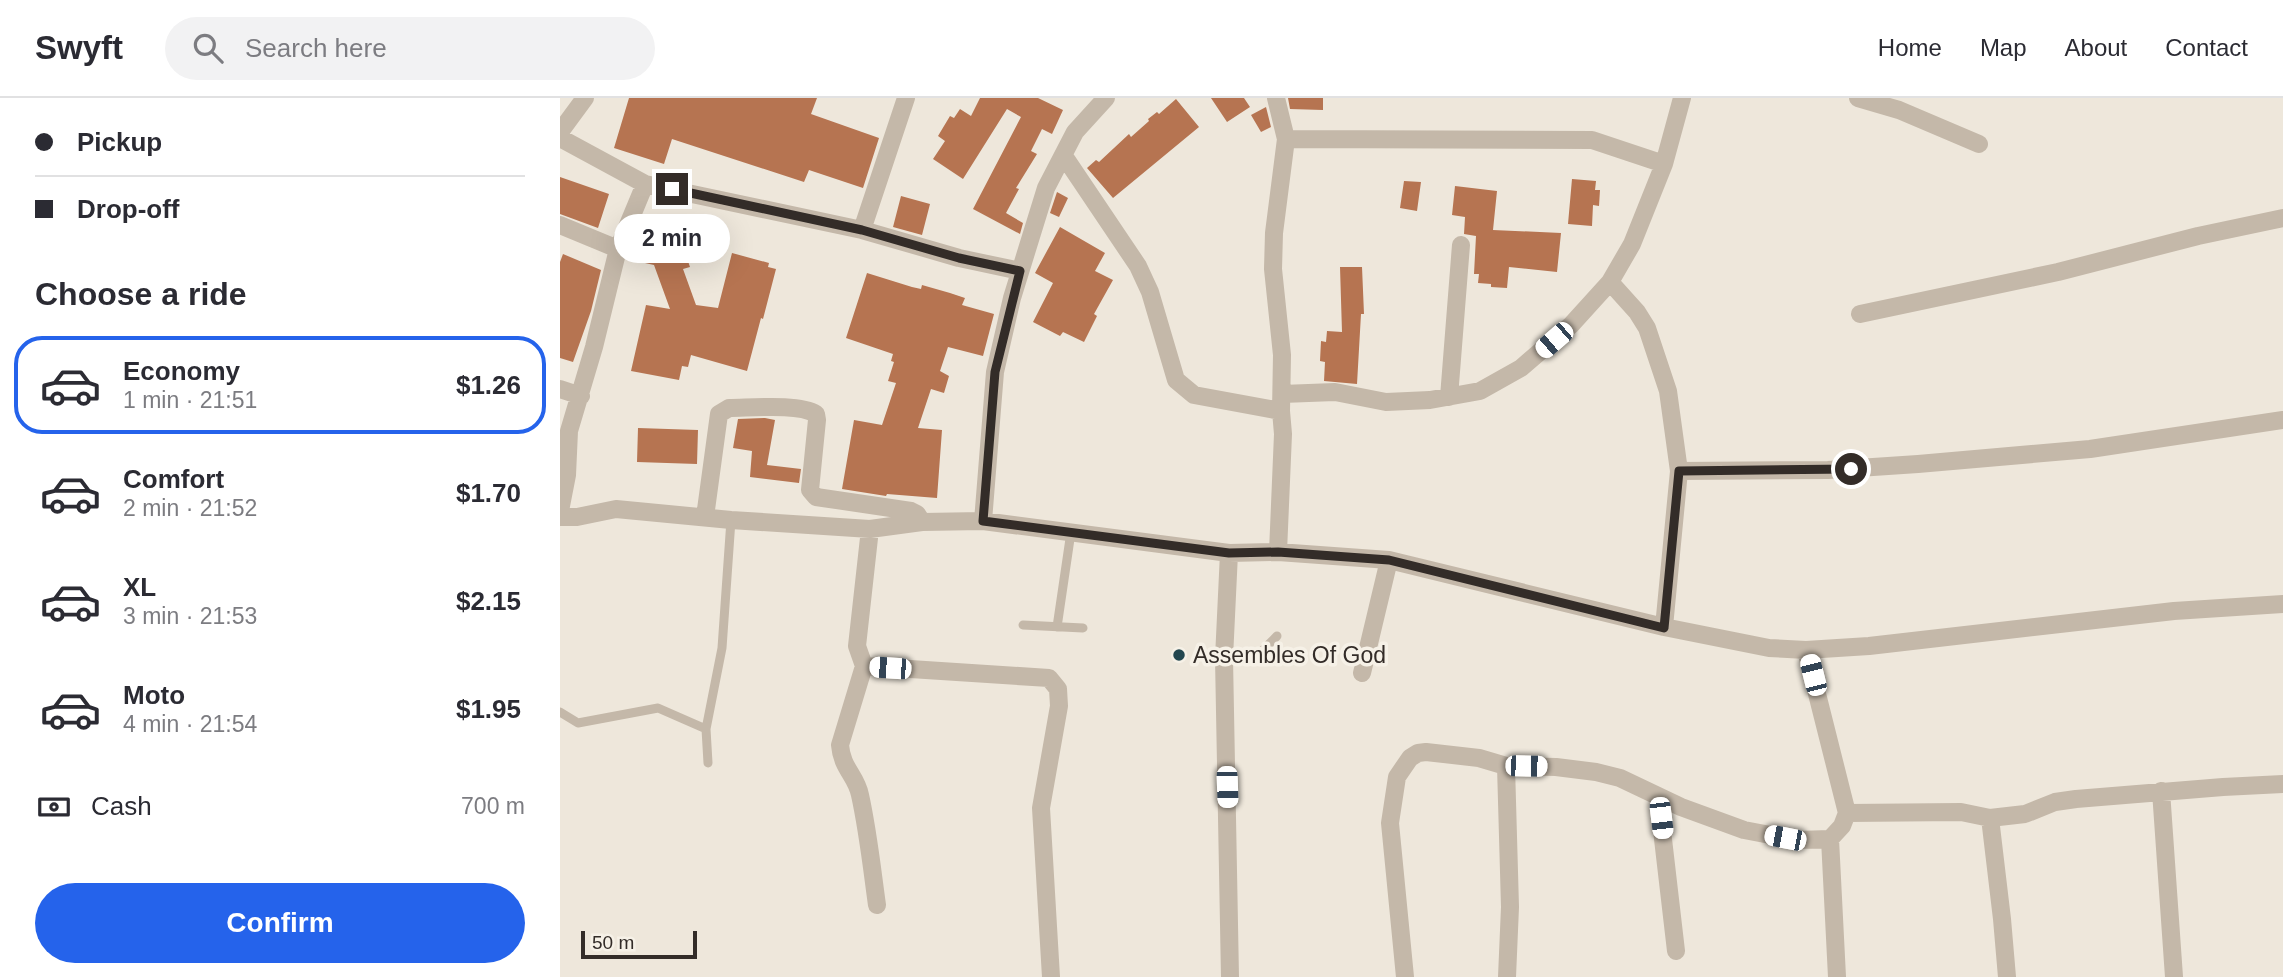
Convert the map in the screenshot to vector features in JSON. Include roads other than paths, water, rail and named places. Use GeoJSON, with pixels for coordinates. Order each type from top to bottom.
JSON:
{"type":"FeatureCollection","features":[{"type":"Feature","properties":{"kind":"street"},"geometry":{"type":"LineString","coordinates":[[560,132],[585,98]]}},
{"type":"Feature","properties":{"kind":"street"},"geometry":{"type":"LineString","coordinates":[[862,230],[906,98]]}},
{"type":"Feature","properties":{"kind":"street"},"geometry":{"type":"LineString","coordinates":[[983,521],[995,372],[1020,271],[1046,188],[1075,132],[1106,98]]}},
{"type":"Feature","properties":{"kind":"street"},"geometry":{"type":"LineString","coordinates":[[1276,98],[1286,139],[1273,269],[1279,315],[1283,458],[1278,552]]}},
{"type":"Feature","properties":{"kind":"street"},"geometry":{"type":"LineString","coordinates":[[1064,156],[1138,266],[1150,292],[1176,380],[1194,395],[1282,402],[1335,391],[1386,401],[1411,402],[1480,391],[1521,368],[1571,325],[1610,282],[1632,244],[1664,164],[1682,98]]}},
{"type":"Feature","properties":{"kind":"street"},"geometry":{"type":"LineString","coordinates":[[1858,98],[1901,104],[1979,144]]}},
{"type":"Feature","properties":{"kind":"street"},"geometry":{"type":"LineString","coordinates":[[560,138],[645,184],[862,230],[959,258],[1020,271]]}},
{"type":"Feature","properties":{"kind":"street"},"geometry":{"type":"LineString","coordinates":[[1286,139],[1592,141],[1664,164]]}},
{"type":"Feature","properties":{"kind":"street"},"geometry":{"type":"LineString","coordinates":[[560,512],[567,475],[569,432],[581,396],[618,249],[645,184]]}},
{"type":"Feature","properties":{"kind":"street"},"geometry":{"type":"LineString","coordinates":[[1860,314],[2058,272],[2198,236],[2283,218]]}},
{"type":"Feature","properties":{"kind":"street"},"geometry":{"type":"LineString","coordinates":[[560,225],[618,249]]}},
{"type":"Feature","properties":{"kind":"street"},"geometry":{"type":"LineString","coordinates":[[1449,397],[1461,245]]}},
{"type":"Feature","properties":{"kind":"street"},"geometry":{"type":"LineString","coordinates":[[1610,282],[1637,312],[1647,328],[1668,391],[1679,471],[1664,628]]}},
{"type":"Feature","properties":{"kind":"street"},"geometry":{"type":"LineString","coordinates":[[560,389],[581,396]]}},
{"type":"Feature","properties":{"kind":"street"},"geometry":{"type":"LineString","coordinates":[[705,517],[719,414],[729,408],[798,409],[810,410],[816,414],[810,490],[816,497],[911,511],[917,514],[922,522]]}},
{"type":"Feature","properties":{"kind":"street"},"geometry":{"type":"LineString","coordinates":[[1679,471],[1828,470],[1932,463],[2090,449],[2283,420]]}},
{"type":"Feature","properties":{"kind":"street"},"geometry":{"type":"LineString","coordinates":[[560,517],[577,517],[616,509],[870,529],[922,522],[983,521],[1229,553],[1278,552],[1389,560],[1664,628],[1769,648],[1807,650],[1869,646],[2174,611],[2283,604]]}},
{"type":"Feature","properties":{"kind":"street"},"geometry":{"type":"LineString","coordinates":[[870,529],[857,646],[864,666],[840,745],[846,770],[860,793],[877,905]]}},
{"type":"Feature","properties":{"kind":"street"},"geometry":{"type":"LineString","coordinates":[[1229,553],[1224,658],[1230,977]]}},
{"type":"Feature","properties":{"kind":"street"},"geometry":{"type":"LineString","coordinates":[[1362,673],[1389,560]]}},
{"type":"Feature","properties":{"kind":"street"},"geometry":{"type":"LineString","coordinates":[[1807,650],[1847,813],[1842,826],[1830,839],[1836,977]]}},
{"type":"Feature","properties":{"kind":"street"},"geometry":{"type":"LineString","coordinates":[[864,666],[1049,678],[1058,690],[1059,706],[1041,808],[1051,977]]}},
{"type":"Feature","properties":{"kind":"street"},"geometry":{"type":"LineString","coordinates":[[1405,977],[1390,823],[1397,777],[1410,758],[1426,752],[1479,758],[1506,766],[1556,767],[1595,772],[1620,778],[1744,830],[1797,840],[1830,839]]}},
{"type":"Feature","properties":{"kind":"street"},"geometry":{"type":"LineString","coordinates":[[1506,766],[1510,908],[1507,977]]}},
{"type":"Feature","properties":{"kind":"street"},"geometry":{"type":"LineString","coordinates":[[1847,813],[1961,812],[1990,818],[2025,814],[2055,802],[2161,791],[2283,784]]}},
{"type":"Feature","properties":{"kind":"street"},"geometry":{"type":"LineString","coordinates":[[2161,791],[2174,977]]}},
{"type":"Feature","properties":{"kind":"street"},"geometry":{"type":"LineString","coordinates":[[1658,796],[1676,951]]}},
{"type":"Feature","properties":{"kind":"street"},"geometry":{"type":"LineString","coordinates":[[1990,818],[2007,977]]}},
{"type":"Feature","properties":{"kind":"lane"},"geometry":{"type":"LineString","coordinates":[[708,763],[706,729],[722,648],[731,520]]}},
{"type":"Feature","properties":{"kind":"lane"},"geometry":{"type":"LineString","coordinates":[[1057,626],[1071,532]]}},
{"type":"Feature","properties":{"kind":"lane"},"geometry":{"type":"LineString","coordinates":[[1023,625],[1083,628]]}},
{"type":"Feature","properties":{"kind":"lane"},"geometry":{"type":"LineString","coordinates":[[1224,658],[1262,652],[1277,636]]}},
{"type":"Feature","properties":{"kind":"lane"},"geometry":{"type":"LineString","coordinates":[[560,712],[578,723],[658,708],[706,729]]}},
{"type":"Feature","properties":{"kind":"place","name":"Assembles Of God"},"geometry":{"type":"Point","coordinates":[1179,655]}}]}
